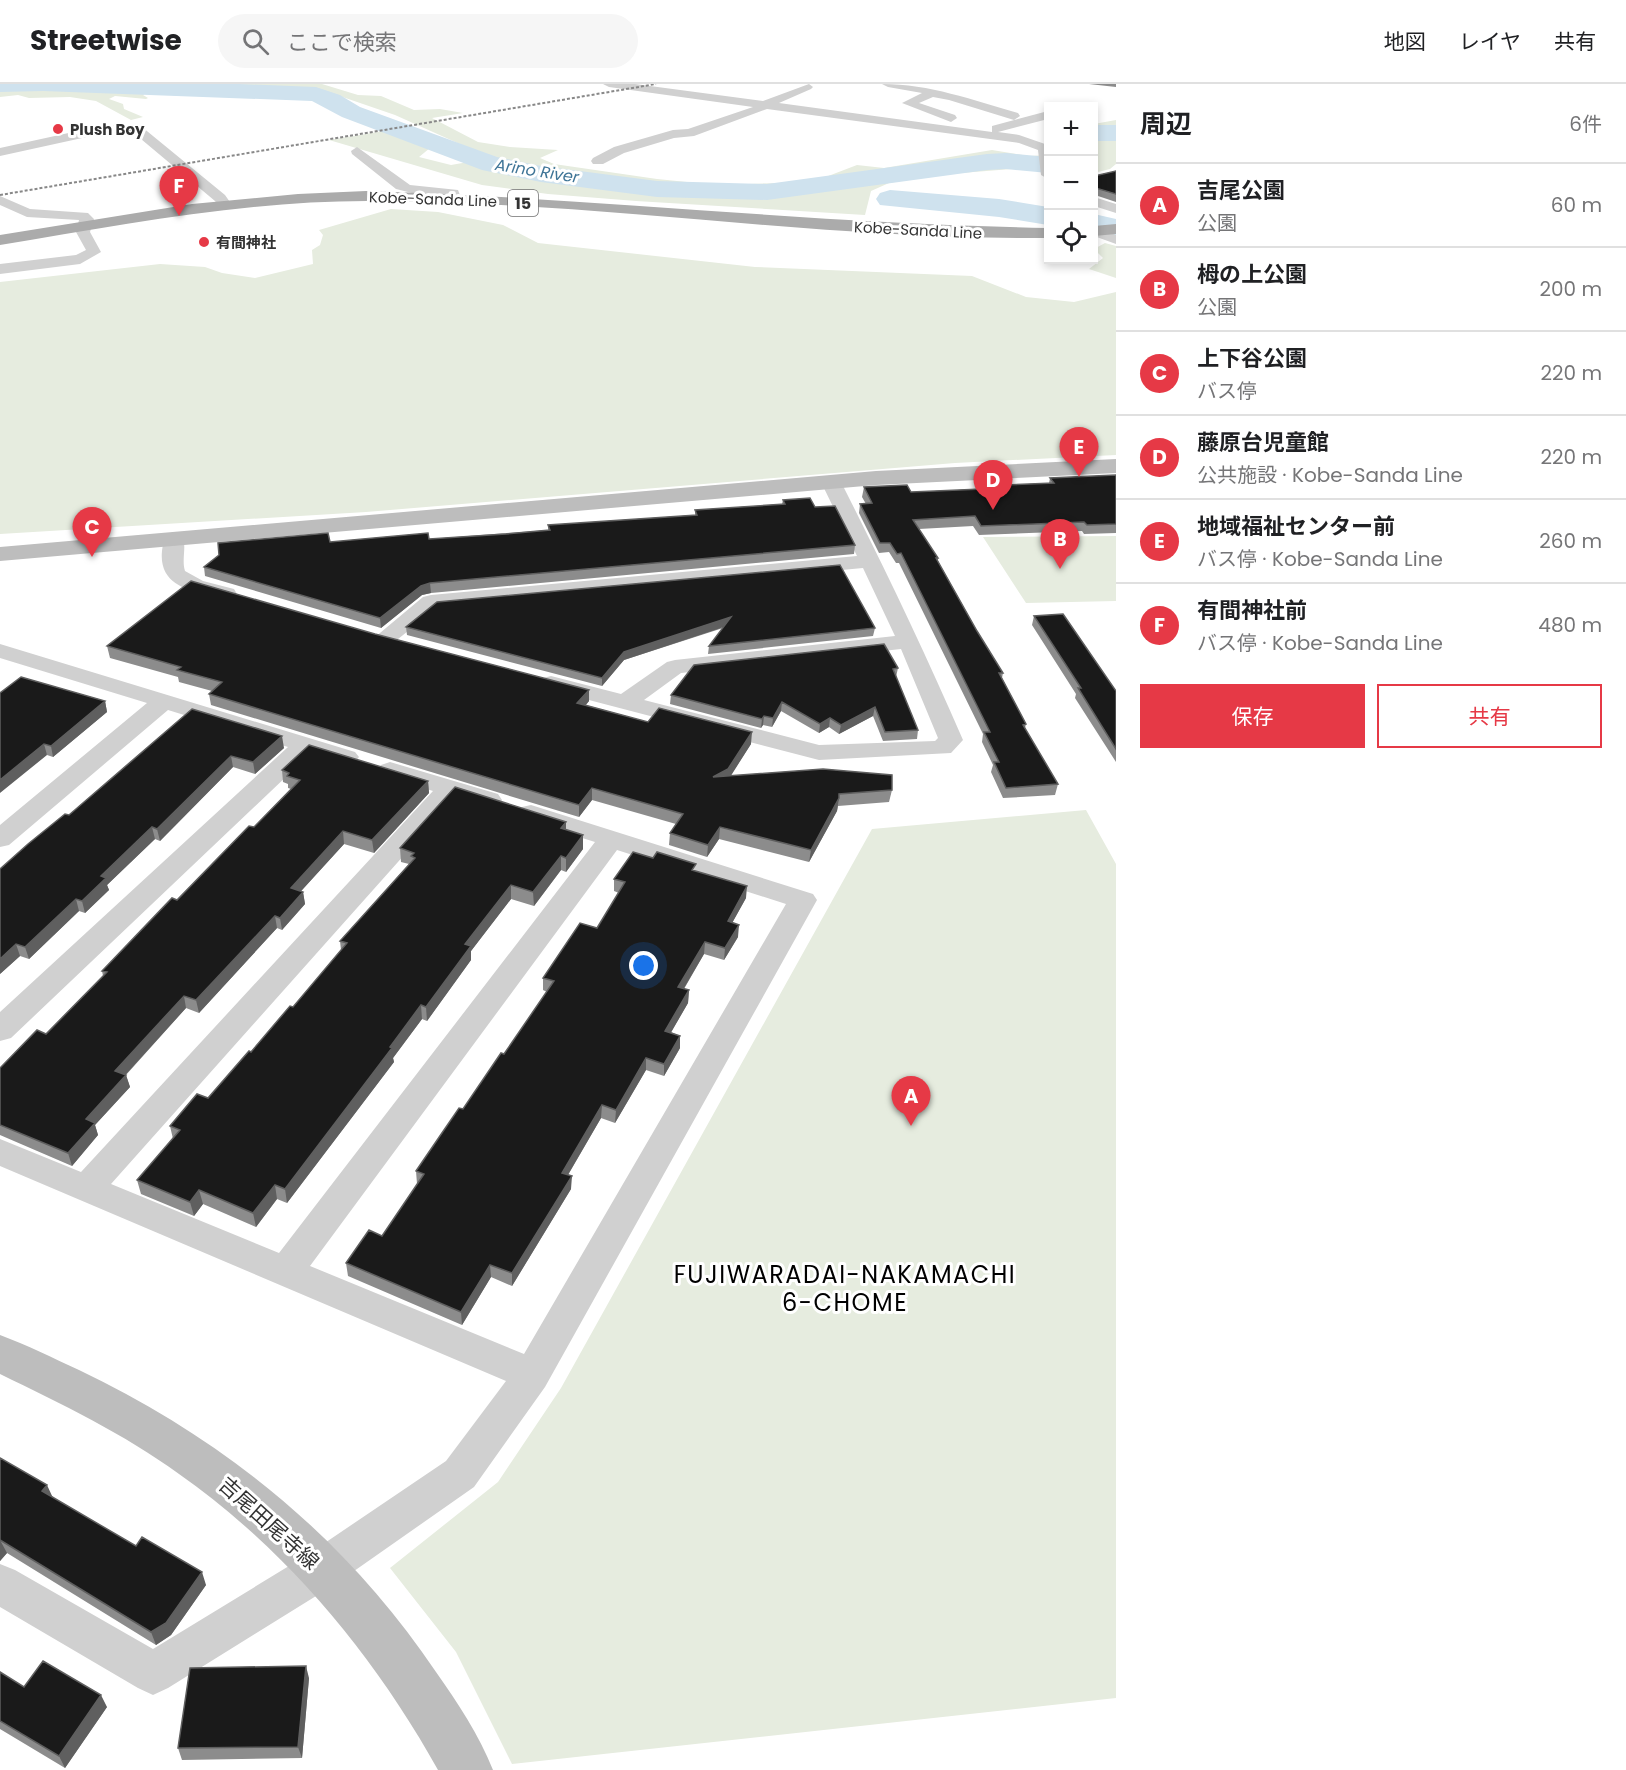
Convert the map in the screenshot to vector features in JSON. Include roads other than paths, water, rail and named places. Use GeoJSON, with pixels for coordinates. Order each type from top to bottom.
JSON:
{"type":"FeatureCollection","features":[{"type":"Feature","properties":{"kind":"main road","name":"Kobe-Sanda Line"},"geometry":{"type":"LineString","coordinates":[[0,240],[225,205],[331,197],[454,198],[931,231],[1044,233]]}},
{"type":"Feature","properties":{"kind":"main road"},"geometry":{"type":"LineString","coordinates":[[1098,231],[1116,229]]}},
{"type":"Feature","properties":{"kind":"street"},"geometry":{"type":"LineString","coordinates":[[609,84],[992,136],[1040,144],[1046,150],[1047,156]]}},
{"type":"Feature","properties":{"kind":"street"},"geometry":{"type":"LineString","coordinates":[[597,161],[616,152],[673,134],[690,133],[811,86],[781,84]]}},
{"type":"Feature","properties":{"kind":"street"},"geometry":{"type":"LineString","coordinates":[[888,84],[936,92],[933,94]]}},
{"type":"Feature","properties":{"kind":"street"},"geometry":{"type":"LineString","coordinates":[[733,102],[750,90]]}},
{"type":"Feature","properties":{"kind":"street"},"geometry":{"type":"LineString","coordinates":[[936,128],[952,123],[953,119],[908,103],[933,94],[951,97],[1014,116]]}},
{"type":"Feature","properties":{"kind":"street"},"geometry":{"type":"LineString","coordinates":[[992,136],[994,130],[999,128],[1044,116]]}},
{"type":"Feature","properties":{"kind":"street"},"geometry":{"type":"LineString","coordinates":[[0,152],[105,129],[138,130],[220,198],[225,205]]}},
{"type":"Feature","properties":{"kind":"street"},"geometry":{"type":"LineString","coordinates":[[357,151],[401,186],[414,189],[440,189],[453,193],[454,198]]}},
{"type":"Feature","properties":{"kind":"street"},"geometry":{"type":"LineString","coordinates":[[616,152],[646,157]]}},
{"type":"Feature","properties":{"kind":"street"},"geometry":{"type":"LineString","coordinates":[[0,200],[27,213],[79,215],[87,219],[83,232],[94,252],[90,256],[0,269]]}},
{"type":"Feature","properties":{"kind":"street"},"geometry":{"type":"LineString","coordinates":[[1098,202],[1116,209]]}},
{"type":"Feature","properties":{"kind":"street"},"geometry":{"type":"LineString","coordinates":[[1098,232],[1116,240]]}},
{"type":"Feature","properties":{"kind":"street"},"geometry":{"type":"LineString","coordinates":[[0,554],[831,482],[922,475],[1116,466]]}},
{"type":"Feature","properties":{"kind":"street"},"geometry":{"type":"LineString","coordinates":[[534,678],[819,753],[942,748],[951,740],[909,641],[831,482]]}},
{"type":"Feature","properties":{"kind":"street"},"geometry":{"type":"LineString","coordinates":[[174,538],[172,567],[181,579],[248,600]]}},
{"type":"Feature","properties":{"kind":"street"},"geometry":{"type":"LineString","coordinates":[[385,638],[430,602],[870,561]]}},
{"type":"Feature","properties":{"kind":"street"},"geometry":{"type":"LineString","coordinates":[[362,632],[408,644]]}},
{"type":"Feature","properties":{"kind":"street"},"geometry":{"type":"LineString","coordinates":[[626,702],[675,667],[909,641]]}},
{"type":"Feature","properties":{"kind":"street"},"geometry":{"type":"LineString","coordinates":[[0,673],[10,655],[612,838],[803,900],[532,1375],[460,1474],[322,1569],[153,1673],[0,1584]]}},
{"type":"Feature","properties":{"kind":"street"},"geometry":{"type":"LineString","coordinates":[[0,839],[164,701]]}},
{"type":"Feature","properties":{"kind":"street"},"geometry":{"type":"LineString","coordinates":[[0,1030],[305,745]]}},
{"type":"Feature","properties":{"kind":"street"},"geometry":{"type":"LineString","coordinates":[[87,1188],[450,788]]}},
{"type":"Feature","properties":{"kind":"street"},"geometry":{"type":"LineString","coordinates":[[285,1272],[612,838]]}},
{"type":"Feature","properties":{"kind":"street"},"geometry":{"type":"LineString","coordinates":[[0,1152],[532,1375]]}},
{"type":"Feature","properties":{"kind":"street","name":"吉尾田尾寺線"},"geometry":{"type":"LineString","coordinates":[[0,1354],[86,1395],[148,1429],[210,1471],[266,1516],[322,1569],[365,1616],[407,1669],[467,1770]]}},
{"type":"Feature","properties":{"kind":"waterway","name":"Arino River"},"geometry":{"type":"LineString","coordinates":[[0,85],[43,84],[316,94],[351,112],[492,164],[541,174],[657,189],[767,192],[987,162],[1006,161],[1044,165]]}},
{"type":"Feature","properties":{"kind":"waterway","name":"Arino River"},"geometry":{"type":"LineString","coordinates":[[1098,133],[1116,133]]}},
{"type":"Feature","properties":{"kind":"waterway"},"geometry":{"type":"LineString","coordinates":[[890,199],[999,208],[1044,215]]}},
{"type":"Feature","properties":{"kind":"waterway"},"geometry":{"type":"LineString","coordinates":[[1098,224],[1116,228]]}},
{"type":"Feature","properties":{"kind":"railway"},"geometry":{"type":"LineString","coordinates":[[0,195],[656,84]]}},
{"type":"Feature","properties":{"kind":"place","name":"Plush Boy"},"geometry":{"type":"Point","coordinates":[58,129]}},
{"type":"Feature","properties":{"kind":"place","name":"有間神社前"},"geometry":{"type":"Point","coordinates":[179,216]}},
{"type":"Feature","properties":{"kind":"place","name":"有間神社"},"geometry":{"type":"Point","coordinates":[204,242]}},
{"type":"Feature","properties":{"kind":"place","name":"地域福祉センター前"},"geometry":{"type":"Point","coordinates":[1079,477]}},
{"type":"Feature","properties":{"kind":"place","name":"藤原台児童館"},"geometry":{"type":"Point","coordinates":[993,510]}},
{"type":"Feature","properties":{"kind":"place","name":"上下谷公園"},"geometry":{"type":"Point","coordinates":[92,557]}},
{"type":"Feature","properties":{"kind":"place","name":"栂の上公園"},"geometry":{"type":"Point","coordinates":[1060,569]}},
{"type":"Feature","properties":{"kind":"place","name":"吉尾公園"},"geometry":{"type":"Point","coordinates":[911,1126]}},
{"type":"Feature","properties":{"kind":"district","name":"FUJIWARADAI-NAKAMACHI 6-CHOME"},"geometry":{"type":"Point","coordinates":[845,1288]}}]}
